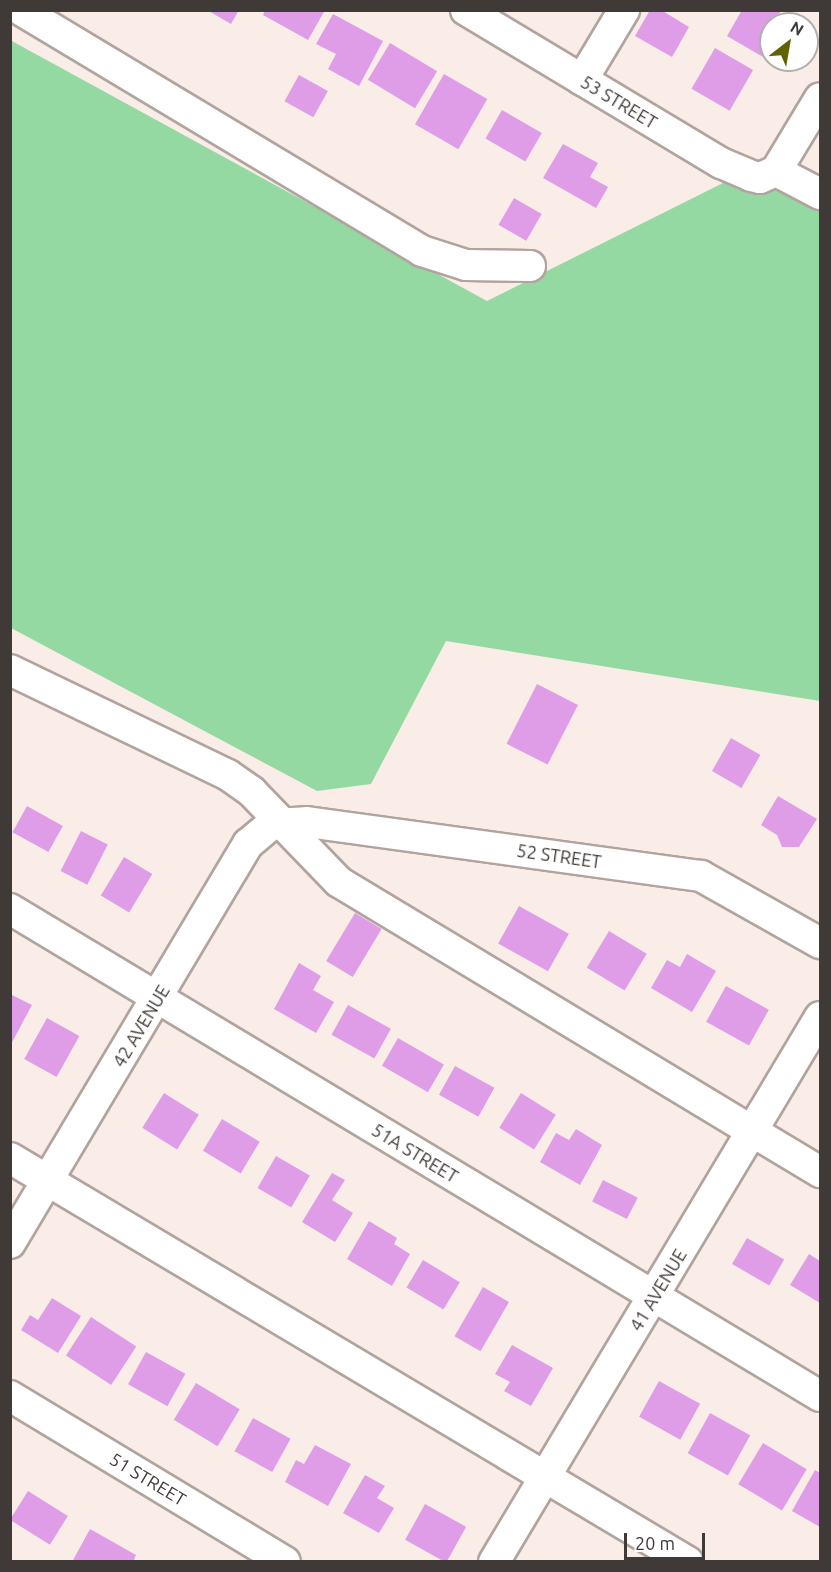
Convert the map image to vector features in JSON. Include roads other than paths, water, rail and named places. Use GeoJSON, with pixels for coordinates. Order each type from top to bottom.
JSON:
{"type":"FeatureCollection","features":[{"type":"Feature","properties":{"kind":"street"},"geometry":{"type":"LineString","coordinates":[[21,10],[422,251],[466,265],[530,266]]}},
{"type":"Feature","properties":{"kind":"street","name":"53 STREET"},"geometry":{"type":"LineString","coordinates":[[466,10],[735,170],[760,178],[776,171]]}},
{"type":"Feature","properties":{"kind":"street"},"geometry":{"type":"LineString","coordinates":[[582,80],[624,10]]}},
{"type":"Feature","properties":{"kind":"street"},"geometry":{"type":"LineString","coordinates":[[820,98],[776,171],[820,194]]}},
{"type":"Feature","properties":{"kind":"street"},"geometry":{"type":"LineString","coordinates":[[10,670],[228,775],[252,792],[339,882],[820,1172]]}},
{"type":"Feature","properties":{"kind":"street","name":"52 STREET"},"geometry":{"type":"LineString","coordinates":[[281,822],[307,822],[701,876],[820,943]]}},
{"type":"Feature","properties":{"kind":"street","name":"42 AVENUE"},"geometry":{"type":"LineString","coordinates":[[10,1243],[248,844],[265,827],[281,822]]}},
{"type":"Feature","properties":{"kind":"street","name":"51A STREET"},"geometry":{"type":"LineString","coordinates":[[10,909],[820,1396]]}},
{"type":"Feature","properties":{"kind":"street","name":"41 AVENUE"},"geometry":{"type":"LineString","coordinates":[[494,1562],[820,1017]]}},
{"type":"Feature","properties":{"kind":"street"},"geometry":{"type":"LineString","coordinates":[[10,1158],[688,1562]]}},
{"type":"Feature","properties":{"kind":"street","name":"51 STREET"},"geometry":{"type":"LineString","coordinates":[[10,1396],[285,1562]]}}]}
